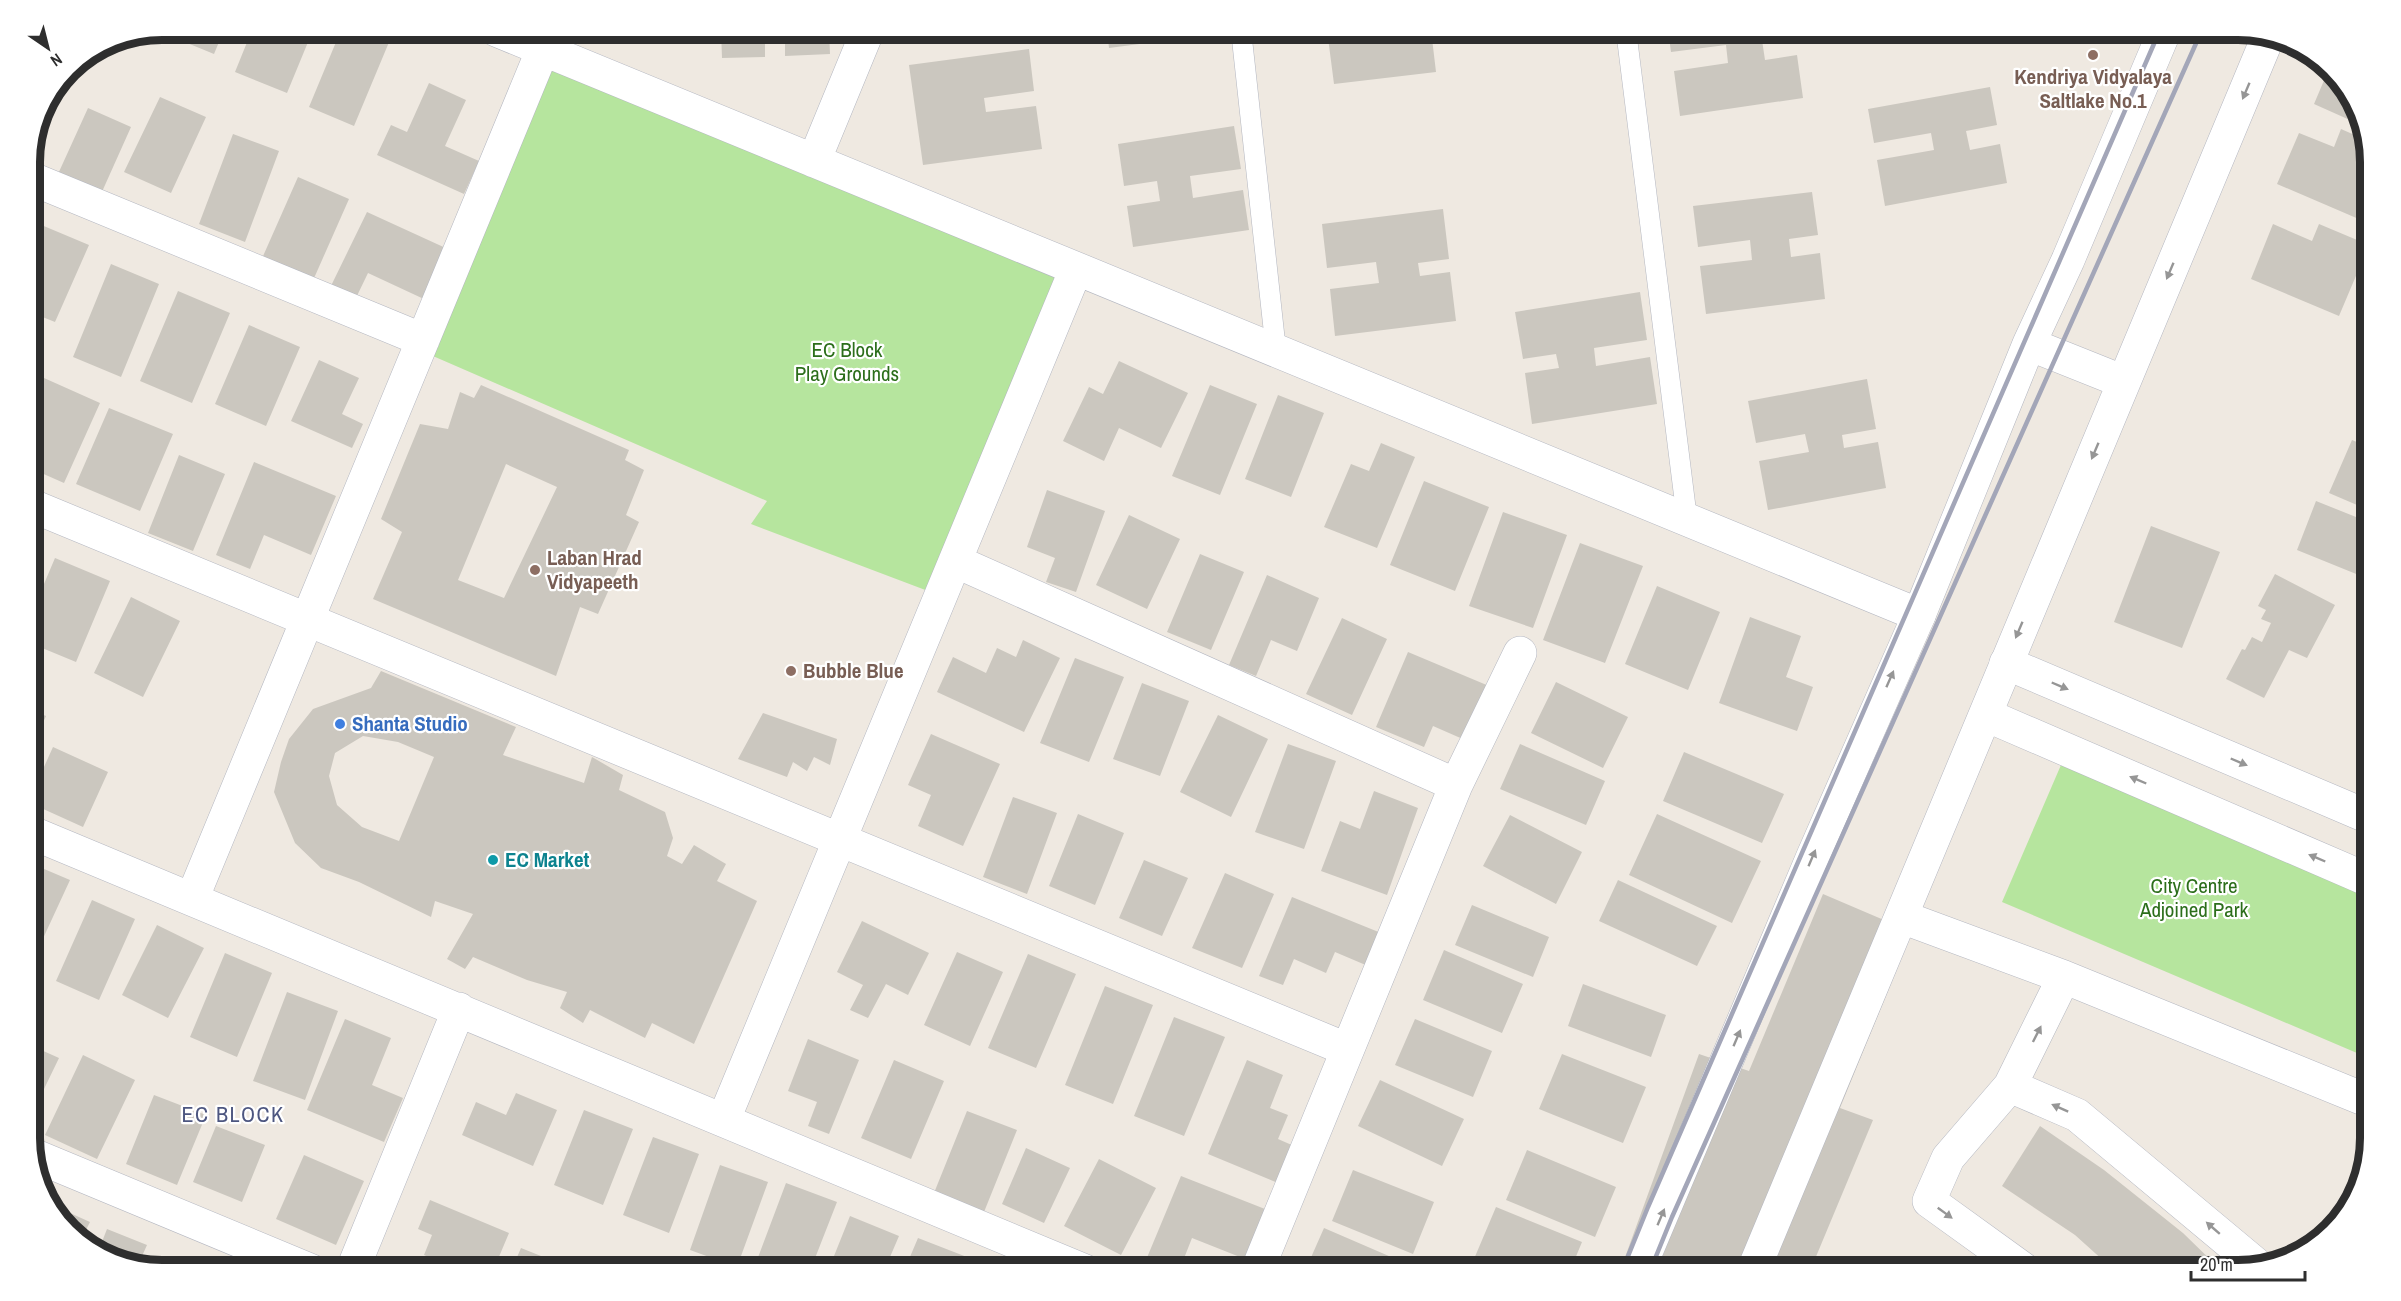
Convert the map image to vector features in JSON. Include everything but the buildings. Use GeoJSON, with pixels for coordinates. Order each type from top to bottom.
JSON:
{"type":"FeatureCollection","features":[{"type":"Feature","properties":{"kind":"street"},"geometry":{"type":"LineString","coordinates":[[1643,1260],[1813,856],[1919,615],[2029,344],[2068,260],[2161,40]]}},
{"type":"Feature","properties":{"kind":"street"},"geometry":{"type":"LineString","coordinates":[[521,41],[1919,615]]}},
{"type":"Feature","properties":{"kind":"street"},"geometry":{"type":"LineString","coordinates":[[814,161],[864,41]]}},
{"type":"Feature","properties":{"kind":"street"},"geometry":{"type":"LineString","coordinates":[[1758,1260],[2265,44]]}},
{"type":"Feature","properties":{"kind":"street"},"geometry":{"type":"LineString","coordinates":[[192,899],[543,50]]}},
{"type":"Feature","properties":{"kind":"street"},"geometry":{"type":"LineString","coordinates":[[41,183],[423,340]]}},
{"type":"Feature","properties":{"kind":"street"},"geometry":{"type":"LineString","coordinates":[[724,1119],[1076,269]]}},
{"type":"Feature","properties":{"kind":"street"},"geometry":{"type":"LineString","coordinates":[[2029,344],[2124,382]]}},
{"type":"Feature","properties":{"kind":"street"},"geometry":{"type":"LineString","coordinates":[[41,510],[1346,1049]]}},
{"type":"Feature","properties":{"kind":"street"},"geometry":{"type":"LineString","coordinates":[[955,561],[1456,785]]}},
{"type":"Feature","properties":{"kind":"street"},"geometry":{"type":"LineString","coordinates":[[1261,1260],[1456,785],[1520,653]]}},
{"type":"Feature","properties":{"kind":"street"},"geometry":{"type":"LineString","coordinates":[[2006,663],[2360,813]]}},
{"type":"Feature","properties":{"kind":"street"},"geometry":{"type":"LineString","coordinates":[[1986,715],[2360,876]]}},
{"type":"Feature","properties":{"kind":"street"},"geometry":{"type":"LineString","coordinates":[[41,837],[1060,1260]]}},
{"type":"Feature","properties":{"kind":"street"},"geometry":{"type":"LineString","coordinates":[[1902,917],[2064,977],[2360,1098]]}},
{"type":"Feature","properties":{"kind":"street"},"geometry":{"type":"LineString","coordinates":[[2011,1260],[1929,1202],[1948,1158],[2010,1086],[2064,977]]}},
{"type":"Feature","properties":{"kind":"street"},"geometry":{"type":"LineString","coordinates":[[356,1260],[459,1009]]}},
{"type":"Feature","properties":{"kind":"street"},"geometry":{"type":"LineString","coordinates":[[2010,1086],[2077,1115],[2250,1259]]}},
{"type":"Feature","properties":{"kind":"street"},"geometry":{"type":"LineString","coordinates":[[43,1159],[286,1260]]}},
{"type":"Feature","properties":{"kind":"lane"},"geometry":{"type":"LineString","coordinates":[[1242,40],[1276,351]]}},
{"type":"Feature","properties":{"kind":"lane"},"geometry":{"type":"LineString","coordinates":[[1627,40],[1687,519]]}},
{"type":"Feature","properties":{"kind":"green space","name":"EC Block Play Grounds"},"geometry":{"type":"Polygon","coordinates":[[[547,64],[1061,277],[928,591],[751,524],[767,501],[426,353],[547,64]]]}},
{"type":"Feature","properties":{"kind":"green space","name":"City Centre Adjoined Park"},"geometry":{"type":"Polygon","coordinates":[[[2064,758],[2360,883],[2360,1054],[2002,902],[2064,758]]]}},
{"type":"Feature","properties":{"kind":"railway"},"geometry":{"type":"LineString","coordinates":[[1626,1260],[2156,40]]}},
{"type":"Feature","properties":{"kind":"railway"},"geometry":{"type":"LineString","coordinates":[[1654,1260],[2198,40]]}},
{"type":"Feature","properties":{"kind":"place","name":"Kendriya Vidyalaya Saltlake No.1"},"geometry":{"type":"Point","coordinates":[2093,55]}},
{"type":"Feature","properties":{"kind":"place","name":"Laban Hrad Vidyapeeth"},"geometry":{"type":"Point","coordinates":[535,570]}},
{"type":"Feature","properties":{"kind":"place","name":"Bubble Blue"},"geometry":{"type":"Point","coordinates":[791,671]}},
{"type":"Feature","properties":{"kind":"place","name":"Shanta Studio"},"geometry":{"type":"Point","coordinates":[340,724]}},
{"type":"Feature","properties":{"kind":"place","name":"EC Market"},"geometry":{"type":"Point","coordinates":[493,860]}},
{"type":"Feature","properties":{"kind":"district","name":"EC BLOCK"},"geometry":{"type":"Point","coordinates":[233,1114]}}]}
